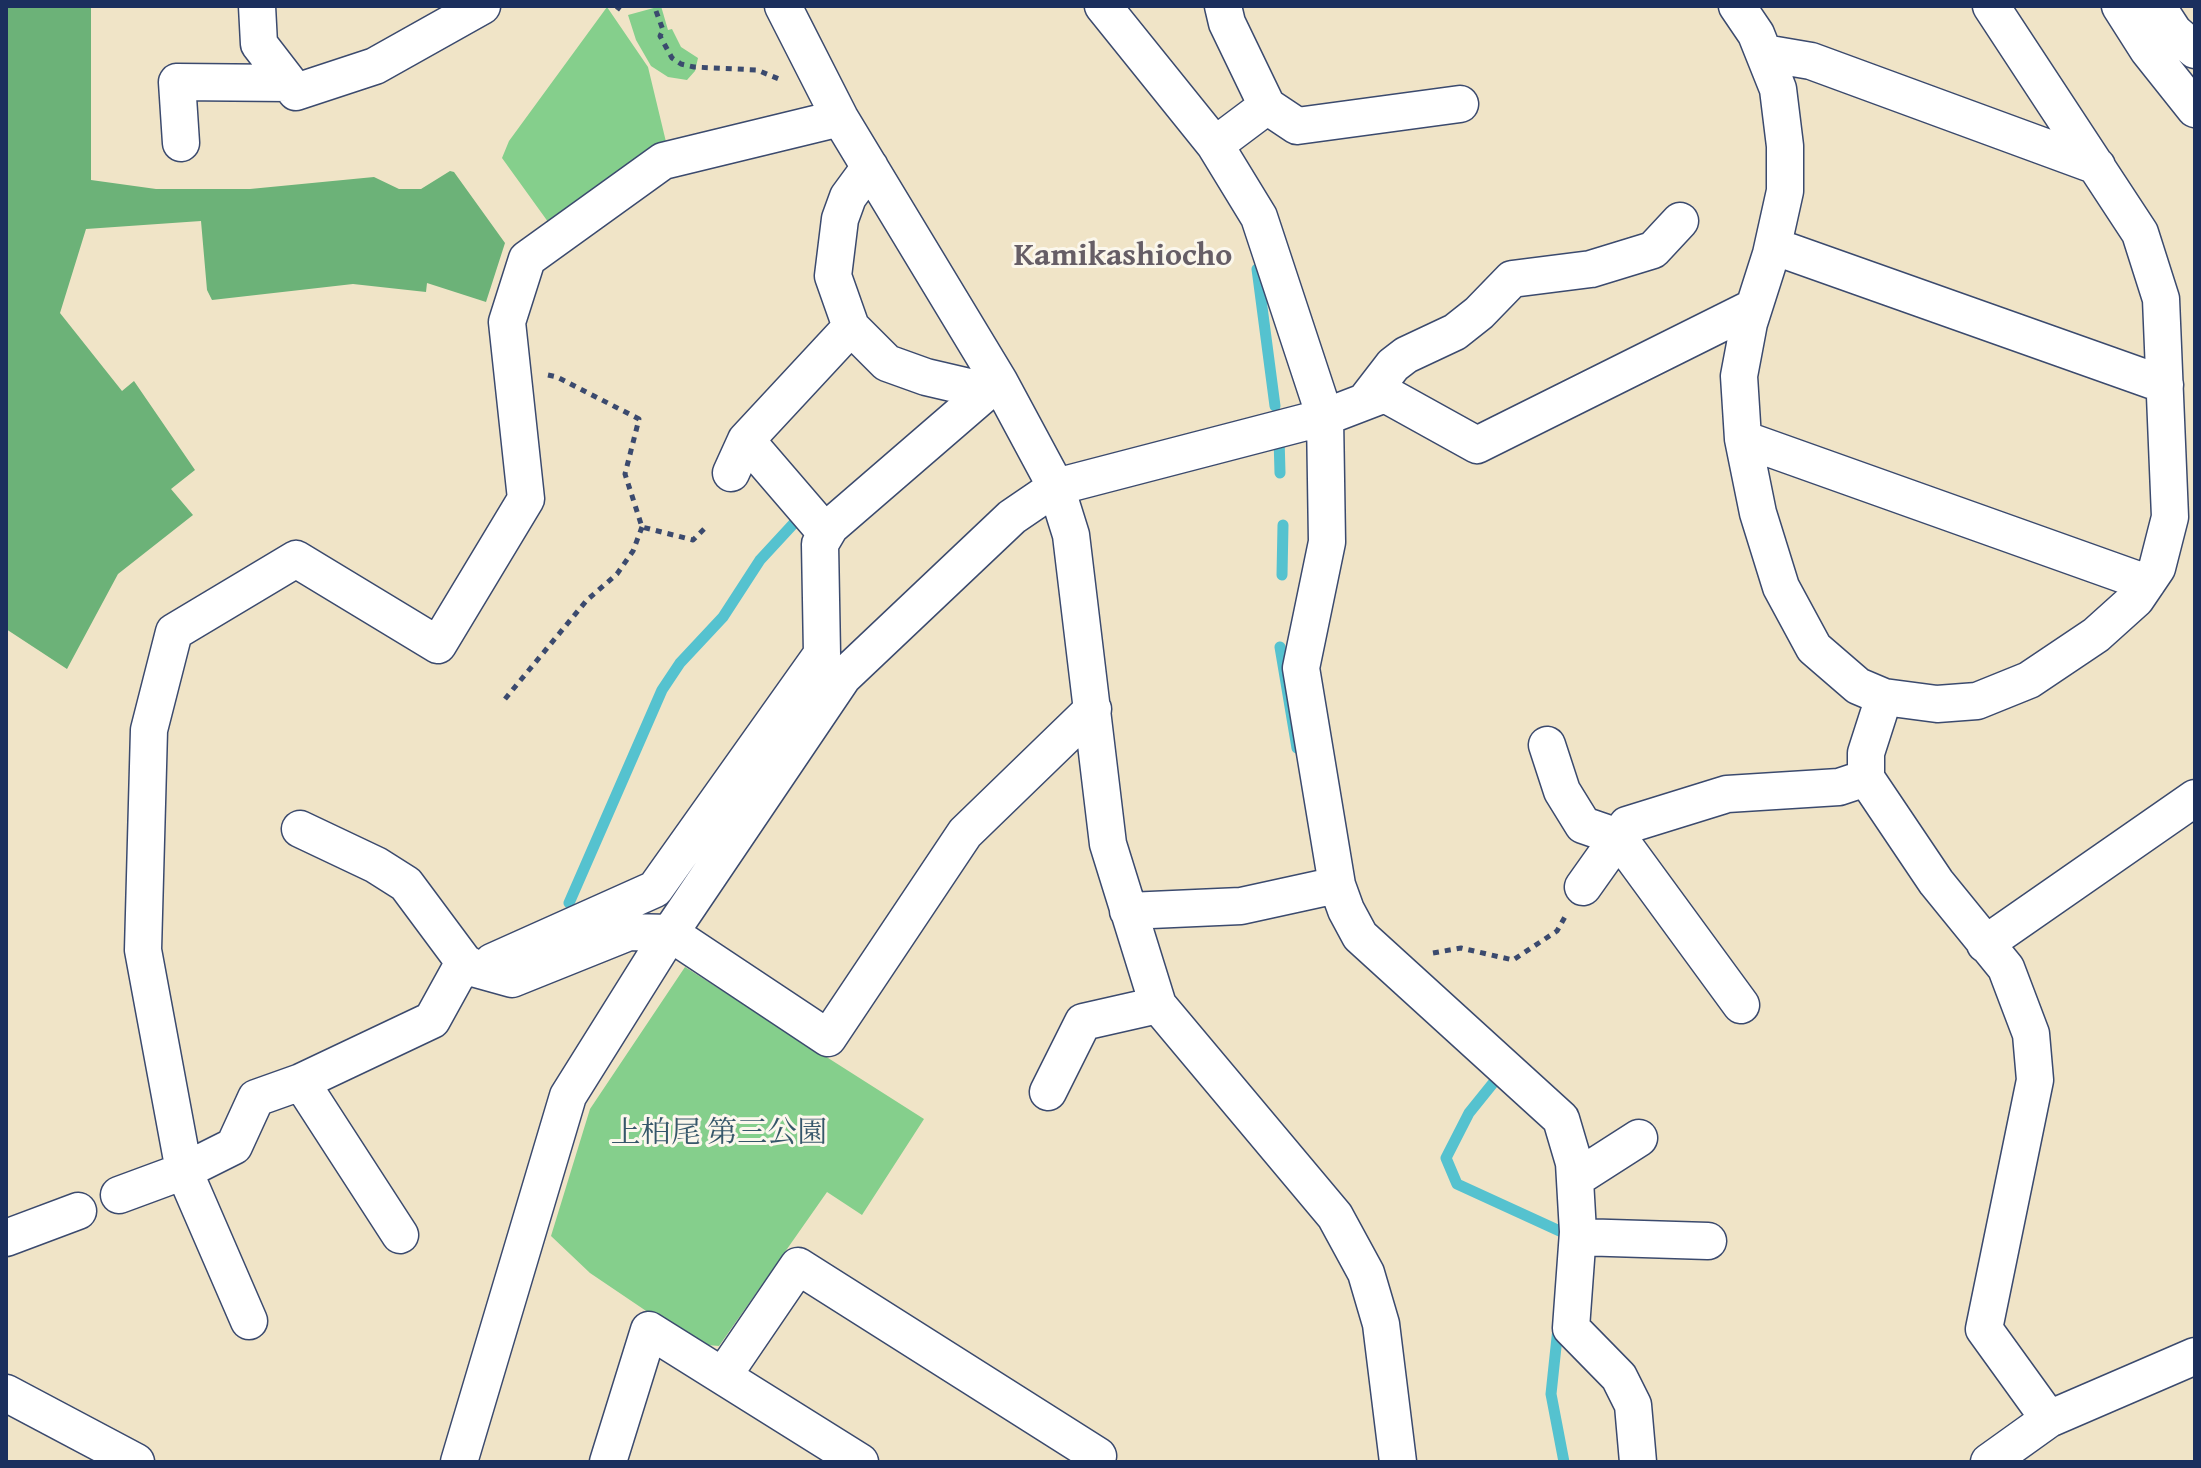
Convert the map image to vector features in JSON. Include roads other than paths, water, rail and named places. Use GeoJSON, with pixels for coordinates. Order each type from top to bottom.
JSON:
{"type":"FeatureCollection","features":[{"type":"Feature","properties":{"kind":"street"},"geometry":{"type":"LineString","coordinates":[[257,6],[259,44],[296,92],[375,66],[482,6]]}},
{"type":"Feature","properties":{"kind":"street"},"geometry":{"type":"LineString","coordinates":[[783,6],[835,108],[993,386],[1056,487],[1071,535],[1108,844],[1158,1005],[1335,1216],[1366,1273],[1381,1324],[1398,1462]]}},
{"type":"Feature","properties":{"kind":"street"},"geometry":{"type":"LineString","coordinates":[[1103,6],[1215,145],[1259,217],[1325,417],[1327,542],[1301,668],[1337,885],[1346,910],[1360,936],[1561,1119],[1574,1163],[1578,1237],[1571,1328],[1619,1377],[1633,1405],[1638,1462]]}},
{"type":"Feature","properties":{"kind":"street"},"geometry":{"type":"LineString","coordinates":[[1223,6],[1227,23],[1267,106],[1297,126],[1460,104]]}},
{"type":"Feature","properties":{"kind":"street"},"geometry":{"type":"LineString","coordinates":[[1737,6],[1756,34],[1778,89],[1785,146],[1785,191],[1739,376],[1743,439],[1758,513],[1781,587],[1814,648],[1858,686],[1884,697],[1937,704],[1977,701],[2029,680],[2096,635],[2136,599],[2157,568],[2170,517],[2161,299],[2140,233],[1991,6]]}},
{"type":"Feature","properties":{"kind":"street"},"geometry":{"type":"LineString","coordinates":[[2120,6],[2148,50],[2195,109]]}},
{"type":"Feature","properties":{"kind":"street"},"geometry":{"type":"LineString","coordinates":[[2157,6],[2174,32],[2195,50]]}},
{"type":"Feature","properties":{"kind":"street"},"geometry":{"type":"LineString","coordinates":[[1764,53],[1811,61],[2097,166]]}},
{"type":"Feature","properties":{"kind":"street"},"geometry":{"type":"LineString","coordinates":[[181,143],[177,82],[289,83]]}},
{"type":"Feature","properties":{"kind":"street"},"geometry":{"type":"LineString","coordinates":[[1215,145],[1267,106]]}},
{"type":"Feature","properties":{"kind":"street"},"geometry":{"type":"LineString","coordinates":[[249,1321],[184,1171],[143,950],[149,730],[174,632],[296,559],[438,645],[526,499],[507,322],[527,259],[663,161],[835,108]]}},
{"type":"Feature","properties":{"kind":"street"},"geometry":{"type":"LineString","coordinates":[[870,167],[848,197],[840,219],[833,276],[851,327],[887,363],[926,377],[993,386]]}},
{"type":"Feature","properties":{"kind":"street"},"geometry":{"type":"LineString","coordinates":[[1366,400],[1393,365],[1406,355],[1455,332],[1479,313],[1512,279],[1591,269],[1653,250],[1680,221]]}},
{"type":"Feature","properties":{"kind":"street"},"geometry":{"type":"LineString","coordinates":[[1773,246],[2165,385]]}},
{"type":"Feature","properties":{"kind":"street"},"geometry":{"type":"LineString","coordinates":[[459,1462],[568,1096],[670,933],[843,677],[1012,517],[1056,487],[1325,417],[1385,394],[1477,445],[1754,307]]}},
{"type":"Feature","properties":{"kind":"street"},"geometry":{"type":"LineString","coordinates":[[731,473],[746,440],[851,327]]}},
{"type":"Feature","properties":{"kind":"street"},"geometry":{"type":"LineString","coordinates":[[119,1195],[184,1171],[234,1146],[256,1098],[301,1082],[432,1020],[470,965],[655,889],[822,654],[820,544],[830,527],[993,386]]}},
{"type":"Feature","properties":{"kind":"street"},"geometry":{"type":"LineString","coordinates":[[1743,439],[2147,583]]}},
{"type":"Feature","properties":{"kind":"street"},"geometry":{"type":"LineString","coordinates":[[746,440],[826,533]]}},
{"type":"Feature","properties":{"kind":"street"},"geometry":{"type":"LineString","coordinates":[[1884,697],[1866,753],[1866,778],[1936,882],[2006,968],[2031,1034],[2035,1080],[1984,1329],[2049,1419]]}},
{"type":"Feature","properties":{"kind":"street"},"geometry":{"type":"LineString","coordinates":[[300,829],[376,865],[406,884],[470,965],[512,979],[629,932],[670,933],[828,1038],[965,833],[1093,709]]}},
{"type":"Feature","properties":{"kind":"street"},"geometry":{"type":"LineString","coordinates":[[1547,745],[1562,791],[1583,825],[1618,837],[1741,1005]]}},
{"type":"Feature","properties":{"kind":"street"},"geometry":{"type":"LineString","coordinates":[[1583,887],[1627,825],[1727,794],[1839,787],[1866,778]]}},
{"type":"Feature","properties":{"kind":"street"},"geometry":{"type":"LineString","coordinates":[[1985,944],[2195,798]]}},
{"type":"Feature","properties":{"kind":"street"},"geometry":{"type":"LineString","coordinates":[[1128,911],[1241,906],[1337,885]]}},
{"type":"Feature","properties":{"kind":"street"},"geometry":{"type":"LineString","coordinates":[[1048,1092],[1083,1022],[1158,1005]]}},
{"type":"Feature","properties":{"kind":"street"},"geometry":{"type":"LineString","coordinates":[[301,1082],[400,1235]]}},
{"type":"Feature","properties":{"kind":"street"},"geometry":{"type":"LineString","coordinates":[[1575,1179],[1639,1138]]}},
{"type":"Feature","properties":{"kind":"street"},"geometry":{"type":"LineString","coordinates":[[6,1238],[78,1211]]}},
{"type":"Feature","properties":{"kind":"street"},"geometry":{"type":"LineString","coordinates":[[1578,1237],[1708,1241]]}},
{"type":"Feature","properties":{"kind":"street"},"geometry":{"type":"LineString","coordinates":[[723,1376],[798,1266],[1098,1456],[1094,1462]]}},
{"type":"Feature","properties":{"kind":"street"},"geometry":{"type":"LineString","coordinates":[[608,1462],[649,1330],[860,1462]]}},
{"type":"Feature","properties":{"kind":"street"},"geometry":{"type":"LineString","coordinates":[[1989,1462],[2049,1419],[2195,1356]]}},
{"type":"Feature","properties":{"kind":"street"},"geometry":{"type":"LineString","coordinates":[[6,1393],[136,1462]]}},
{"type":"Feature","properties":{"kind":"waterway"},"geometry":{"type":"LineString","coordinates":[[1257,269],[1275,406]]}},
{"type":"Feature","properties":{"kind":"waterway"},"geometry":{"type":"LineString","coordinates":[[1279,437],[1280,473]]}},
{"type":"Feature","properties":{"kind":"waterway"},"geometry":{"type":"LineString","coordinates":[[569,903],[662,690],[680,663],[723,617],[760,560],[796,521]]}},
{"type":"Feature","properties":{"kind":"waterway"},"geometry":{"type":"LineString","coordinates":[[1282,575],[1283,525]]}},
{"type":"Feature","properties":{"kind":"waterway"},"geometry":{"type":"LineString","coordinates":[[1280,647],[1297,748]]}},
{"type":"Feature","properties":{"kind":"waterway"},"geometry":{"type":"LineString","coordinates":[[1491,1071],[1498,1077],[1469,1113],[1446,1158],[1457,1184],[1564,1233],[1566,1239]]}},
{"type":"Feature","properties":{"kind":"waterway"},"geometry":{"type":"LineString","coordinates":[[1558,1328],[1551,1394],[1564,1462]]}},
{"type":"Feature","properties":{"kind":"district","name":"Kamikashiocho"},"geometry":{"type":"Point","coordinates":[1123,257]}},
{"type":"Feature","properties":{"kind":"park label","name":"上柏尾 第三公園"},"geometry":{"type":"Point","coordinates":[719,1134]}}]}
